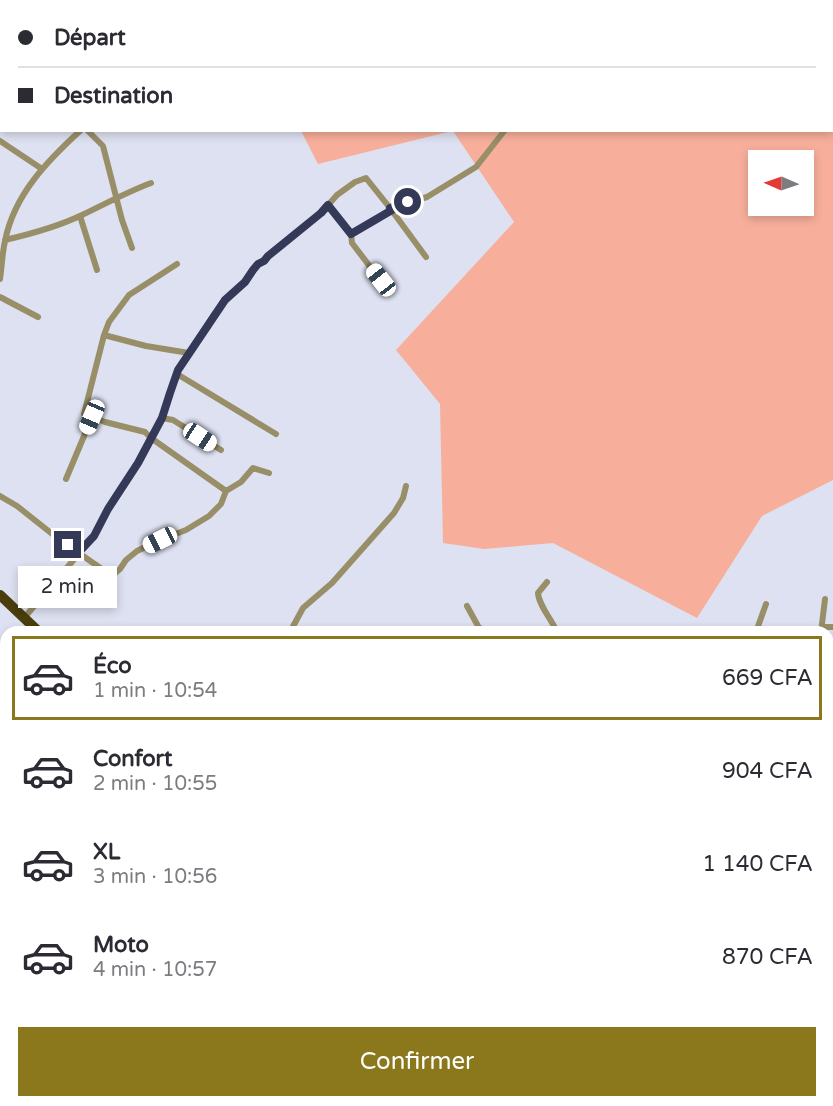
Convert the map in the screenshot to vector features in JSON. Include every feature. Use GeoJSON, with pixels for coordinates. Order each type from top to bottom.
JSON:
{"type":"FeatureCollection","features":[{"type":"Feature","properties":{"kind":"highway"},"geometry":{"type":"LineString","coordinates":[[0,595],[33,626]]}},
{"type":"Feature","properties":{"kind":"street"},"geometry":{"type":"LineString","coordinates":[[89,132],[103,146],[122,220],[132,248]]}},
{"type":"Feature","properties":{"kind":"street"},"geometry":{"type":"LineString","coordinates":[[351,234],[391,209],[428,197],[476,167],[503,132]]}},
{"type":"Feature","properties":{"kind":"street"},"geometry":{"type":"LineString","coordinates":[[0,279],[5,240],[23,193],[57,152],[78,133]]}},
{"type":"Feature","properties":{"kind":"street"},"geometry":{"type":"LineString","coordinates":[[0,141],[42,169]]}},
{"type":"Feature","properties":{"kind":"street"},"geometry":{"type":"LineString","coordinates":[[24,618],[94,536],[162,418],[177,374],[189,353],[225,300],[245,282],[258,264],[321,213],[337,195],[355,182],[366,178],[426,257]]}},
{"type":"Feature","properties":{"kind":"street"},"geometry":{"type":"LineString","coordinates":[[5,240],[41,231],[80,216],[151,183]]}},
{"type":"Feature","properties":{"kind":"street"},"geometry":{"type":"LineString","coordinates":[[328,205],[351,234],[352,243],[381,280]]}},
{"type":"Feature","properties":{"kind":"street"},"geometry":{"type":"LineString","coordinates":[[80,216],[97,270]]}},
{"type":"Feature","properties":{"kind":"street"},"geometry":{"type":"LineString","coordinates":[[177,264],[129,295],[110,322],[104,335],[84,414],[145,432],[226,491]]}},
{"type":"Feature","properties":{"kind":"street"},"geometry":{"type":"LineString","coordinates":[[0,297],[38,316]]}},
{"type":"Feature","properties":{"kind":"street"},"geometry":{"type":"LineString","coordinates":[[104,335],[146,346],[189,353]]}},
{"type":"Feature","properties":{"kind":"street"},"geometry":{"type":"LineString","coordinates":[[177,374],[276,434]]}},
{"type":"Feature","properties":{"kind":"street"},"geometry":{"type":"LineString","coordinates":[[66,479],[92,417]]}},
{"type":"Feature","properties":{"kind":"street"},"geometry":{"type":"LineString","coordinates":[[162,418],[173,420],[221,450]]}},
{"type":"Feature","properties":{"kind":"street"},"geometry":{"type":"LineString","coordinates":[[0,495],[106,572],[114,574],[137,551],[180,533],[209,516],[221,504],[226,491],[241,482],[253,468],[269,473]]}},
{"type":"Feature","properties":{"kind":"street"},"geometry":{"type":"LineString","coordinates":[[293,626],[303,608],[332,583],[394,513],[403,498],[406,486]]}},
{"type":"Feature","properties":{"kind":"street"},"geometry":{"type":"LineString","coordinates":[[547,582],[538,593],[538,599],[554,626]]}},
{"type":"Feature","properties":{"kind":"street"},"geometry":{"type":"LineString","coordinates":[[822,626],[825,599]]}},
{"type":"Feature","properties":{"kind":"street"},"geometry":{"type":"LineString","coordinates":[[758,626],[766,604]]}},
{"type":"Feature","properties":{"kind":"street"},"geometry":{"type":"LineString","coordinates":[[467,606],[478,626]]}},
{"type":"Feature","properties":{"kind":"shaded area"},"geometry":{"type":"Polygon","coordinates":[[[302,132],[448,132],[318,164],[302,132]]]}},
{"type":"Feature","properties":{"kind":"shaded area"},"geometry":{"type":"Polygon","coordinates":[[[454,132],[833,132],[833,480],[762,516],[697,618],[553,543],[484,549],[443,543],[440,404],[396,350],[514,222],[454,132]]]}},
{"type":"Feature","properties":{"kind":"route"},"geometry":{"type":"LineString","coordinates":[[68,545],[79,552],[94,536],[162,418],[178,370],[215,313],[225,300],[245,282],[258,264],[328,205],[351,234],[392,210],[390,208],[408,202]]}}]}
